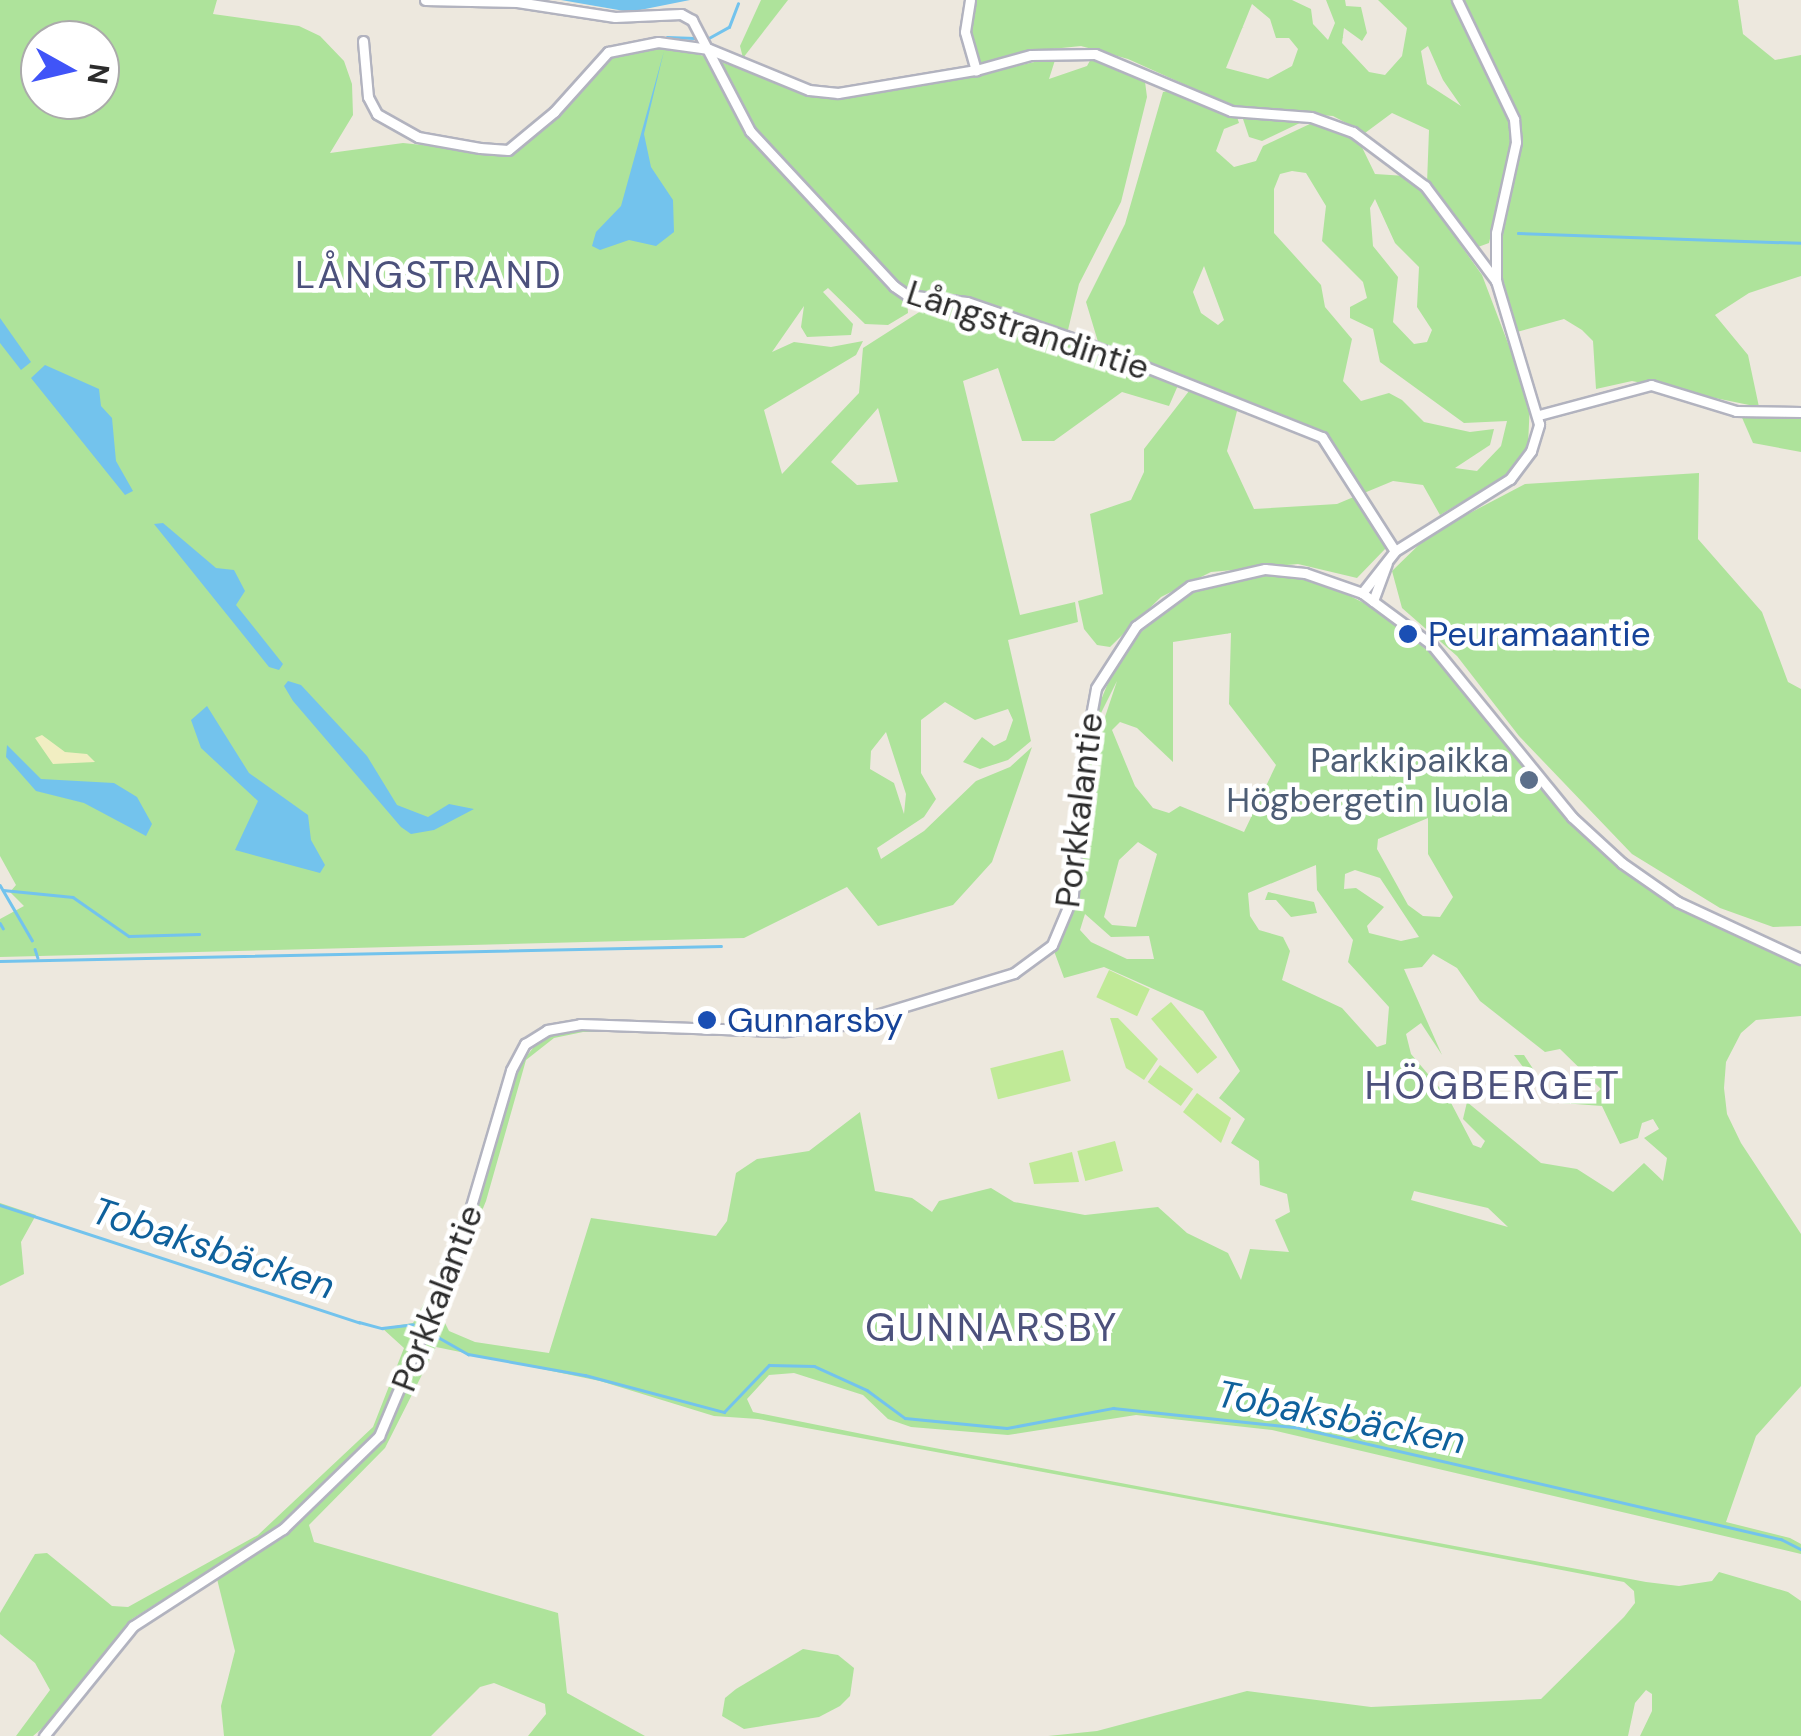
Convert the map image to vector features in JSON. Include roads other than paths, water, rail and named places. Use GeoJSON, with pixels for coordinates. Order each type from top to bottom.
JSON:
{"type":"FeatureCollection","features":[{"type":"Feature","properties":{"kind":"street","name":"Långstrandintie"},"geometry":{"type":"LineString","coordinates":[[425,0],[517,2],[615,18],[681,14],[709,49],[750,131],[894,286],[967,302],[1082,342],[1322,437],[1395,551]]}},
{"type":"Feature","properties":{"kind":"street"},"geometry":{"type":"LineString","coordinates":[[970,0],[965,32],[976,70]]}},
{"type":"Feature","properties":{"kind":"street"},"geometry":{"type":"LineString","coordinates":[[1362,593],[1395,551],[1510,480],[1531,451],[1539,415],[1496,280],[1495,250],[1516,130],[1506,94],[1457,0]]}},
{"type":"Feature","properties":{"kind":"street"},"geometry":{"type":"LineString","coordinates":[[364,41],[368,97],[377,114],[418,137],[508,150],[554,112],[608,52],[658,42],[709,49],[765,77],[838,93],[976,70],[1032,56],[1095,54],[1231,111],[1334,122],[1426,186],[1496,280]]}},
{"type":"Feature","properties":{"kind":"street"},"geometry":{"type":"LineString","coordinates":[[1476,256],[1495,250]]}},
{"type":"Feature","properties":{"kind":"street"},"geometry":{"type":"LineString","coordinates":[[1539,415],[1651,386],[1736,411],[1801,412]]}},
{"type":"Feature","properties":{"kind":"street"},"geometry":{"type":"LineString","coordinates":[[1374,600],[1388,560]]}},
{"type":"Feature","properties":{"kind":"street","name":"Porkkalantie"},"geometry":{"type":"LineString","coordinates":[[44,1736],[133,1626],[266,1542],[379,1436],[459,1247],[511,1070],[526,1044],[547,1030],[580,1024],[818,1029],[894,1012],[1029,965],[1052,946],[1068,917],[1089,707],[1112,656],[1136,626],[1190,586],[1239,571],[1304,573],[1374,600],[1431,644],[1572,817],[1622,863],[1678,902],[1801,959]]}},
{"type":"Feature","properties":{"kind":"water"},"geometry":{"type":"Polygon","coordinates":[[[561,0],[690,0],[630,12],[561,0]]]}},
{"type":"Feature","properties":{"kind":"water"},"geometry":{"type":"Polygon","coordinates":[[[664,51],[644,134],[651,167],[673,200],[674,232],[656,246],[629,240],[600,250],[592,246],[596,232],[621,206],[664,51]]]}},
{"type":"Feature","properties":{"kind":"water"},"geometry":{"type":"Polygon","coordinates":[[[0,318],[31,362],[21,370],[0,343],[0,318]]]}},
{"type":"Feature","properties":{"kind":"water"},"geometry":{"type":"Polygon","coordinates":[[[45,365],[99,389],[101,406],[112,418],[116,461],[133,491],[125,495],[31,378],[45,365]]]}},
{"type":"Feature","properties":{"kind":"water"},"geometry":{"type":"Polygon","coordinates":[[[163,523],[216,568],[234,570],[245,591],[236,605],[283,664],[279,670],[269,667],[154,524],[163,523]]]}},
{"type":"Feature","properties":{"kind":"water"},"geometry":{"type":"Polygon","coordinates":[[[288,681],[301,685],[367,756],[397,805],[428,817],[449,804],[474,809],[434,830],[411,834],[293,701],[284,686],[288,681]]]}},
{"type":"Feature","properties":{"kind":"water"},"geometry":{"type":"Polygon","coordinates":[[[207,706],[249,773],[308,815],[311,840],[325,865],[320,873],[235,850],[258,801],[201,748],[191,720],[207,706]]]}},
{"type":"Feature","properties":{"kind":"water"},"geometry":{"type":"Polygon","coordinates":[[[7,745],[41,779],[114,783],[137,797],[152,824],[146,836],[84,803],[36,791],[6,757],[7,745]]]}},
{"type":"Feature","properties":{"kind":"waterway"},"geometry":{"type":"LineString","coordinates":[[707,39],[729,27],[738,4]]}},
{"type":"Feature","properties":{"kind":"waterway"},"geometry":{"type":"LineString","coordinates":[[667,37],[694,38]]}},
{"type":"Feature","properties":{"kind":"waterway"},"geometry":{"type":"LineString","coordinates":[[1518,233],[1801,243]]}},
{"type":"Feature","properties":{"kind":"waterway"},"geometry":{"type":"LineString","coordinates":[[0,885],[32,940]]}},
{"type":"Feature","properties":{"kind":"waterway"},"geometry":{"type":"LineString","coordinates":[[3,890],[73,897],[129,936],[199,934]]}},
{"type":"Feature","properties":{"kind":"waterway"},"geometry":{"type":"LineString","coordinates":[[0,923],[3,928]]}},
{"type":"Feature","properties":{"kind":"waterway"},"geometry":{"type":"LineString","coordinates":[[0,961],[721,946]]}},
{"type":"Feature","properties":{"kind":"waterway"},"geometry":{"type":"LineString","coordinates":[[35,949],[38,958]]}},
{"type":"Feature","properties":{"kind":"waterway","name":"Tobaksbäcken"},"geometry":{"type":"LineString","coordinates":[[0,1205],[359,1322],[382,1328],[413,1324]]}},
{"type":"Feature","properties":{"kind":"waterway","name":"Tobaksbäcken"},"geometry":{"type":"LineString","coordinates":[[431,1333],[468,1354],[585,1375],[724,1412],[769,1365],[814,1366],[867,1390],[905,1418],[1007,1428],[1113,1408],[1295,1427],[1781,1539],[1801,1549]]}},
{"type":"Feature","properties":{"kind":"place","name":"Peuramaantie"},"geometry":{"type":"Point","coordinates":[1408,634]}},
{"type":"Feature","properties":{"kind":"place","name":"Parkkipaikka Högbergetin luola"},"geometry":{"type":"Point","coordinates":[1529,780]}},
{"type":"Feature","properties":{"kind":"place","name":"Gunnarsby"},"geometry":{"type":"Point","coordinates":[707,1020]}},
{"type":"Feature","properties":{"kind":"district","name":"LÅNGSTRAND"},"geometry":{"type":"Point","coordinates":[429,276]}},
{"type":"Feature","properties":{"kind":"district","name":"HÖGBERGET"},"geometry":{"type":"Point","coordinates":[1493,1085]}},
{"type":"Feature","properties":{"kind":"district","name":"GUNNARSBY"},"geometry":{"type":"Point","coordinates":[992,1327]}}]}
